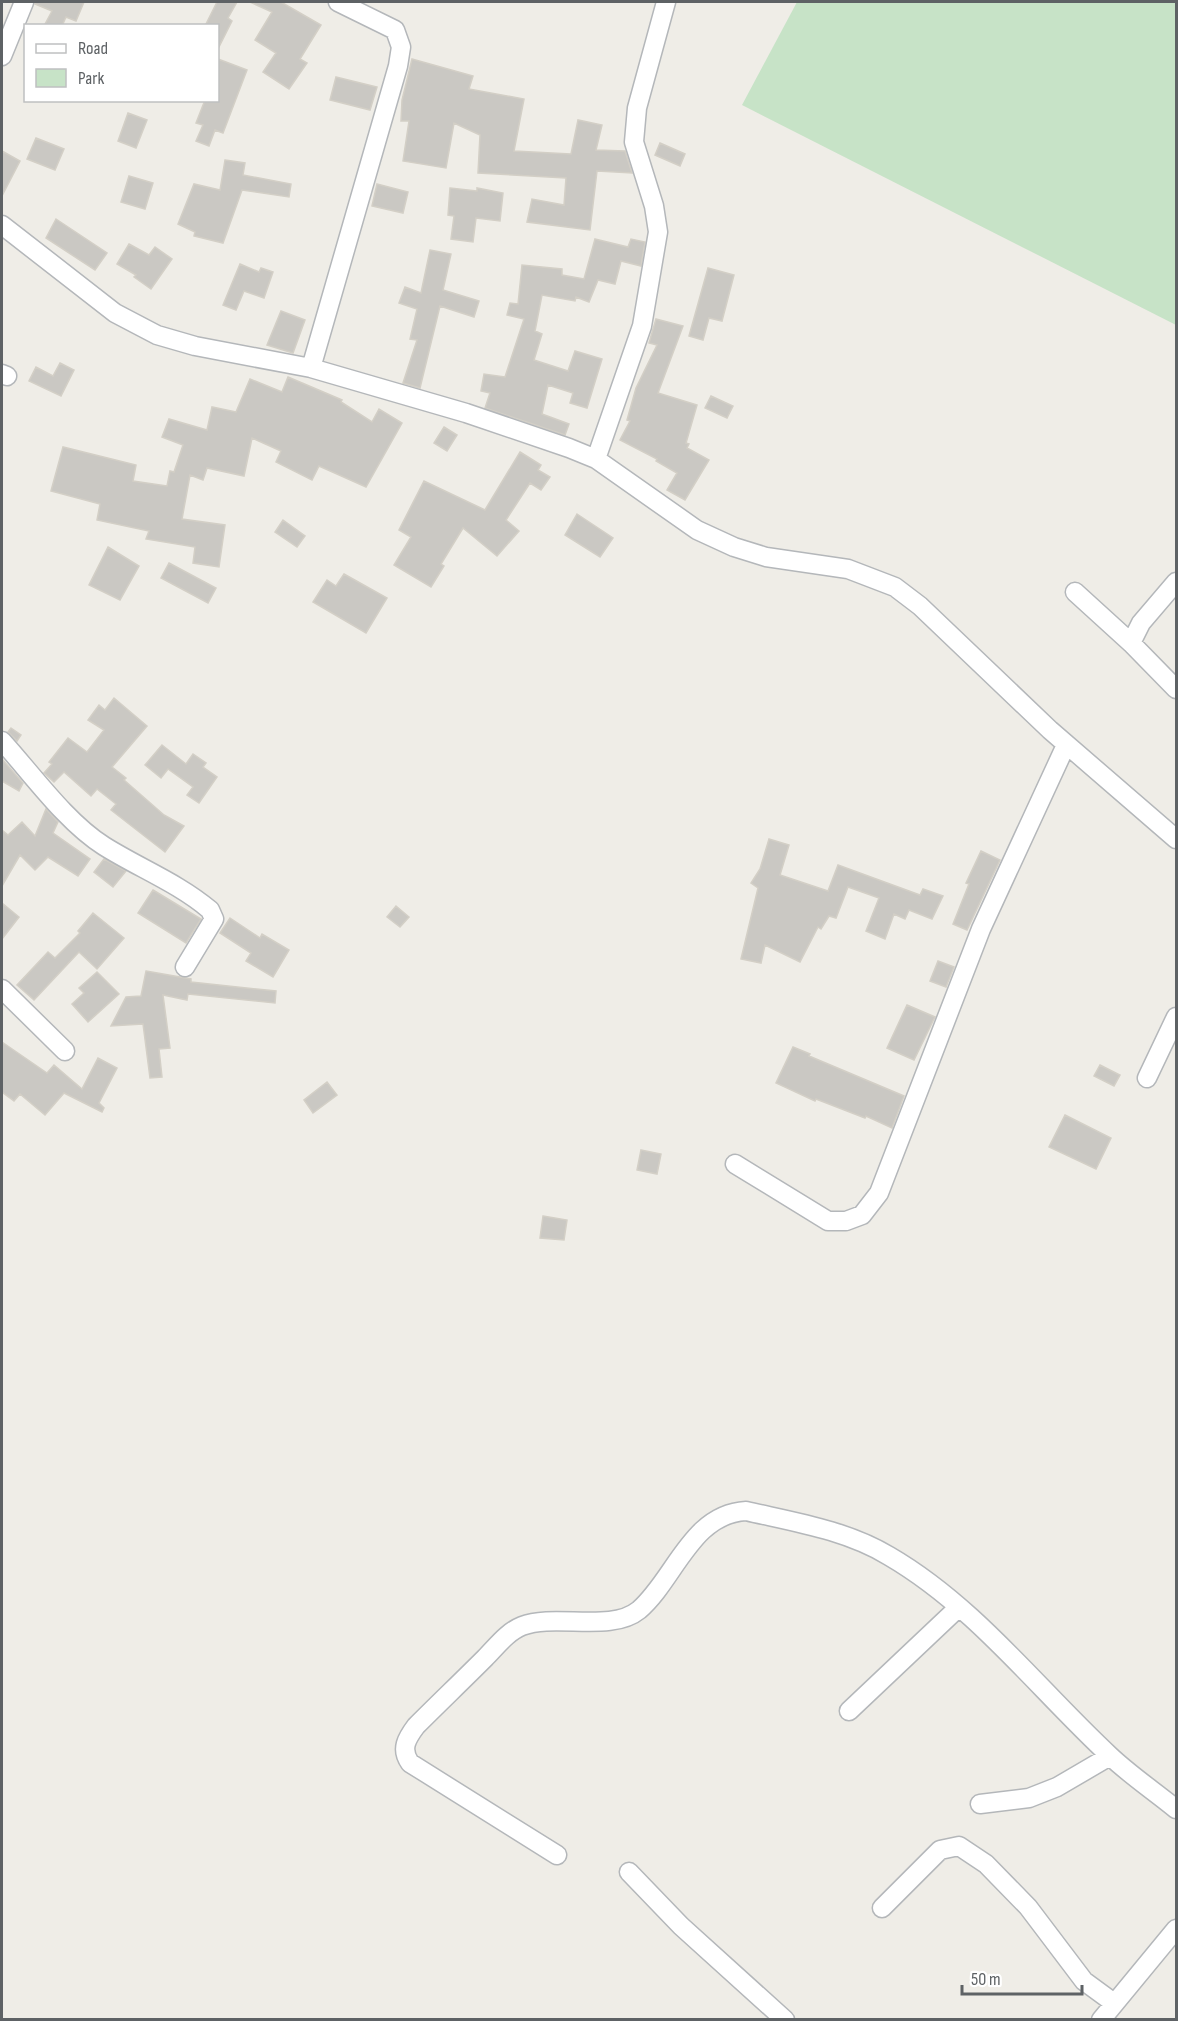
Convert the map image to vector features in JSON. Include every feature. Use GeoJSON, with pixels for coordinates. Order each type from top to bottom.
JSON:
{"type":"FeatureCollection","features":[{"type":"Feature","properties":{"kind":"street"},"geometry":{"type":"LineString","coordinates":[[2,56],[24,2]]}},
{"type":"Feature","properties":{"kind":"street"},"geometry":{"type":"LineString","coordinates":[[311,368],[395,77],[401,47],[395,30],[338,2]]}},
{"type":"Feature","properties":{"kind":"street"},"geometry":{"type":"LineString","coordinates":[[596,459],[642,326],[658,232],[654,207],[634,142],[637,108],[666,2]]}},
{"type":"Feature","properties":{"kind":"street"},"geometry":{"type":"LineString","coordinates":[[2,225],[115,313],[157,335],[195,346],[311,368],[466,413],[596,459],[697,530],[734,547],[766,557],[848,568],[895,587],[921,606],[1066,744],[1176,839]]}},
{"type":"Feature","properties":{"kind":"street"},"geometry":{"type":"LineString","coordinates":[[1131,643],[1141,623],[1176,582]]}},
{"type":"Feature","properties":{"kind":"street"},"geometry":{"type":"LineString","coordinates":[[1075,592],[1176,688]]}},
{"type":"Feature","properties":{"kind":"street"},"geometry":{"type":"LineString","coordinates":[[2,741],[64,811],[102,845],[156,873],[210,910],[214,919],[185,967]]}},
{"type":"Feature","properties":{"kind":"street"},"geometry":{"type":"LineString","coordinates":[[735,1164],[828,1221],[846,1221],[862,1215],[879,1193],[981,929],[1066,744]]}},
{"type":"Feature","properties":{"kind":"street"},"geometry":{"type":"LineString","coordinates":[[2,989],[65,1051]]}},
{"type":"Feature","properties":{"kind":"street"},"geometry":{"type":"LineString","coordinates":[[1148,1078],[1176,1017]]}},
{"type":"Feature","properties":{"kind":"street"},"geometry":{"type":"LineString","coordinates":[[557,1855],[428,1775],[405,1757],[405,1745],[416,1725],[519,1627],[545,1622],[613,1620],[635,1613],[705,1528],[715,1519],[732,1512],[746,1511],[827,1530],[890,1556],[959,1607],[989,1634],[1110,1756],[1176,1809]]}},
{"type":"Feature","properties":{"kind":"street"},"geometry":{"type":"LineString","coordinates":[[849,1711],[959,1607]]}},
{"type":"Feature","properties":{"kind":"street"},"geometry":{"type":"LineString","coordinates":[[980,1804],[1029,1798],[1057,1787],[1110,1756]]}},
{"type":"Feature","properties":{"kind":"street"},"geometry":{"type":"LineString","coordinates":[[882,1908],[940,1850],[947,1846],[959,1846],[986,1864],[1028,1907],[1084,1981],[1114,2003]]}},
{"type":"Feature","properties":{"kind":"street"},"geometry":{"type":"LineString","coordinates":[[629,1872],[681,1926],[785,2019]]}},
{"type":"Feature","properties":{"kind":"street"},"geometry":{"type":"LineString","coordinates":[[1101,2019],[1176,1929]]}},
{"type":"Feature","properties":{"kind":"green space"},"geometry":{"type":"Polygon","coordinates":[[[797,2],[1176,2],[1176,325],[742,105],[797,2]]]}},
{"type":"Feature","properties":{"kind":"building"},"geometry":{"type":"Polygon","coordinates":[[[35,2],[84,2],[76,21],[66,17],[63,24],[45,24],[52,11],[35,2]]]}},
{"type":"Feature","properties":{"kind":"building"},"geometry":{"type":"Polygon","coordinates":[[[217,2],[237,2],[228,18],[232,21],[219,47],[219,24],[206,24],[217,2]]]}},
{"type":"Feature","properties":{"kind":"building"},"geometry":{"type":"Polygon","coordinates":[[[250,2],[281,2],[321,25],[300,59],[307,63],[289,89],[263,72],[276,53],[255,40],[272,12],[250,2]]]}},
{"type":"Feature","properties":{"kind":"building"},"geometry":{"type":"Polygon","coordinates":[[[219,59],[247,70],[223,133],[215,130],[209,146],[196,141],[203,125],[196,123],[204,102],[219,102],[219,59]]]}},
{"type":"Feature","properties":{"kind":"building"},"geometry":{"type":"Polygon","coordinates":[[[412,59],[473,76],[469,89],[524,99],[514,151],[571,154],[578,120],[602,125],[596,150],[625,151],[632,173],[597,171],[590,230],[527,222],[532,199],[564,205],[566,178],[478,173],[480,135],[454,123],[446,168],[403,161],[409,121],[401,121],[402,100],[412,59]]]}},
{"type":"Feature","properties":{"kind":"building"},"geometry":{"type":"Polygon","coordinates":[[[336,77],[377,87],[370,110],[330,100],[336,77]]]}},
{"type":"Feature","properties":{"kind":"building"},"geometry":{"type":"Polygon","coordinates":[[[128,113],[147,120],[136,148],[118,141],[128,113]]]}},
{"type":"Feature","properties":{"kind":"building"},"geometry":{"type":"Polygon","coordinates":[[[36,138],[64,149],[55,170],[27,159],[36,138]]]}},
{"type":"Feature","properties":{"kind":"building"},"geometry":{"type":"Polygon","coordinates":[[[660,143],[685,154],[680,166],[655,155],[660,143]]]}},
{"type":"Feature","properties":{"kind":"building"},"geometry":{"type":"Polygon","coordinates":[[[2,151],[20,161],[2,196],[2,151]]]}},
{"type":"Feature","properties":{"kind":"building"},"geometry":{"type":"Polygon","coordinates":[[[225,160],[245,163],[243,175],[291,184],[289,197],[242,190],[223,243],[194,236],[195,232],[178,224],[194,184],[220,190],[225,160]]]}},
{"type":"Feature","properties":{"kind":"building"},"geometry":{"type":"Polygon","coordinates":[[[129,176],[153,183],[145,209],[121,202],[129,176]]]}},
{"type":"Feature","properties":{"kind":"building"},"geometry":{"type":"Polygon","coordinates":[[[377,184],[408,192],[403,213],[372,206],[377,184]]]}},
{"type":"Feature","properties":{"kind":"building"},"geometry":{"type":"Polygon","coordinates":[[[450,188],[477,191],[477,188],[503,193],[500,221],[476,218],[473,242],[451,239],[454,216],[448,215],[450,188]]]}},
{"type":"Feature","properties":{"kind":"building"},"geometry":{"type":"Polygon","coordinates":[[[56,219],[107,253],[95,270],[46,238],[56,219]]]}},
{"type":"Feature","properties":{"kind":"building"},"geometry":{"type":"Polygon","coordinates":[[[595,239],[628,247],[631,239],[645,242],[641,266],[621,261],[615,284],[598,280],[589,302],[576,297],[575,301],[542,295],[535,331],[542,334],[534,360],[568,371],[575,351],[602,359],[587,408],[570,403],[573,393],[548,385],[542,414],[569,424],[565,435],[485,408],[490,393],[481,391],[484,374],[505,377],[524,319],[507,315],[510,303],[518,304],[522,265],[562,269],[562,275],[584,279],[595,239]]]}},
{"type":"Feature","properties":{"kind":"building"},"geometry":{"type":"Polygon","coordinates":[[[129,244],[149,255],[155,247],[172,259],[151,289],[134,277],[136,275],[117,264],[129,244]]]}},
{"type":"Feature","properties":{"kind":"building"},"geometry":{"type":"Polygon","coordinates":[[[430,250],[451,254],[443,290],[479,301],[474,317],[440,306],[420,388],[403,383],[417,340],[410,339],[417,309],[399,303],[405,287],[421,293],[430,250]]]}},
{"type":"Feature","properties":{"kind":"building"},"geometry":{"type":"Polygon","coordinates":[[[240,264],[259,272],[261,268],[273,272],[264,298],[244,291],[236,310],[223,305],[240,264]]]}},
{"type":"Feature","properties":{"kind":"building"},"geometry":{"type":"Polygon","coordinates":[[[708,268],[734,275],[722,321],[709,318],[703,340],[689,336],[708,268]]]}},
{"type":"Feature","properties":{"kind":"building"},"geometry":{"type":"Polygon","coordinates":[[[281,311],[305,320],[293,353],[267,345],[281,311]]]}},
{"type":"Feature","properties":{"kind":"building"},"geometry":{"type":"Polygon","coordinates":[[[656,319],[683,326],[658,393],[697,405],[686,443],[689,444],[687,448],[709,460],[685,500],[667,490],[677,473],[656,461],[657,459],[620,440],[630,421],[627,420],[636,388],[657,345],[649,343],[656,319]]]}},
{"type":"Feature","properties":{"kind":"building"},"geometry":{"type":"Polygon","coordinates":[[[60,363],[74,370],[61,396],[29,381],[36,367],[53,376],[60,363]]]}},
{"type":"Feature","properties":{"kind":"building"},"geometry":{"type":"Polygon","coordinates":[[[288,377],[342,400],[341,402],[372,422],[379,409],[402,423],[366,487],[319,466],[312,480],[276,462],[281,451],[252,438],[244,476],[207,468],[203,480],[190,475],[182,519],[225,525],[219,567],[193,563],[195,547],[146,539],[149,531],[97,520],[100,504],[51,491],[63,447],[136,465],[133,481],[167,486],[170,471],[174,472],[183,445],[162,437],[169,419],[207,430],[212,407],[236,412],[250,379],[282,392],[288,377]]]}},
{"type":"Feature","properties":{"kind":"building"},"geometry":{"type":"Polygon","coordinates":[[[711,396],[733,406],[727,418],[705,408],[711,396]]]}},
{"type":"Feature","properties":{"kind":"building"},"geometry":{"type":"Polygon","coordinates":[[[444,427],[457,435],[447,451],[434,443],[444,427]]]}},
{"type":"Feature","properties":{"kind":"building"},"geometry":{"type":"Polygon","coordinates":[[[520,452],[541,465],[538,470],[550,477],[541,490],[530,483],[506,520],[519,531],[497,556],[463,528],[441,564],[444,566],[431,587],[394,565],[411,537],[399,530],[424,481],[485,510],[520,452]]]}},
{"type":"Feature","properties":{"kind":"building"},"geometry":{"type":"Polygon","coordinates":[[[577,514],[613,538],[600,557],[565,535],[577,514]]]}},
{"type":"Feature","properties":{"kind":"building"},"geometry":{"type":"Polygon","coordinates":[[[283,520],[305,536],[297,547],[275,532],[283,520]]]}},
{"type":"Feature","properties":{"kind":"building"},"geometry":{"type":"Polygon","coordinates":[[[108,547],[139,566],[120,600],[89,585],[108,547]]]}},
{"type":"Feature","properties":{"kind":"building"},"geometry":{"type":"Polygon","coordinates":[[[169,563],[216,588],[208,603],[161,578],[169,563]]]}},
{"type":"Feature","properties":{"kind":"building"},"geometry":{"type":"Polygon","coordinates":[[[344,574],[387,598],[366,633],[313,602],[327,580],[336,586],[344,574]]]}},
{"type":"Feature","properties":{"kind":"building"},"geometry":{"type":"Polygon","coordinates":[[[114,698],[147,726],[112,767],[164,815],[184,826],[165,852],[111,810],[116,804],[97,789],[91,796],[64,772],[54,782],[44,773],[52,764],[49,762],[68,738],[87,752],[104,730],[88,720],[99,705],[105,710],[114,698]]]}},
{"type":"Feature","properties":{"kind":"building"},"geometry":{"type":"Polygon","coordinates":[[[11,728],[21,735],[17,741],[8,732],[11,728]]]}},
{"type":"Feature","properties":{"kind":"building"},"geometry":{"type":"Polygon","coordinates":[[[162,745],[186,764],[193,754],[206,763],[203,767],[217,777],[199,803],[187,795],[193,787],[168,769],[161,778],[145,765],[162,745]]]}},
{"type":"Feature","properties":{"kind":"building"},"geometry":{"type":"Polygon","coordinates":[[[2,759],[23,783],[19,791],[2,781],[2,759]]]}},
{"type":"Feature","properties":{"kind":"building"},"geometry":{"type":"Polygon","coordinates":[[[46,809],[58,822],[53,833],[90,859],[78,876],[48,857],[35,870],[20,855],[2,886],[2,830],[8,835],[22,822],[35,836],[46,809]]]}},
{"type":"Feature","properties":{"kind":"building"},"geometry":{"type":"Polygon","coordinates":[[[769,839],[789,845],[780,875],[828,891],[838,865],[920,895],[923,889],[943,896],[932,919],[909,910],[905,919],[894,914],[885,939],[866,931],[879,898],[848,887],[836,918],[829,916],[821,929],[818,927],[800,962],[765,945],[761,963],[741,959],[758,888],[751,883],[760,869],[769,839]]]}},
{"type":"Feature","properties":{"kind":"building"},"geometry":{"type":"Polygon","coordinates":[[[981,851],[1000,860],[967,930],[953,924],[969,884],[966,883],[981,851]]]}},
{"type":"Feature","properties":{"kind":"building"},"geometry":{"type":"Polygon","coordinates":[[[104,859],[126,871],[113,887],[94,872],[104,859]]]}},
{"type":"Feature","properties":{"kind":"building"},"geometry":{"type":"Polygon","coordinates":[[[153,890],[201,919],[186,943],[138,913],[153,890]]]}},
{"type":"Feature","properties":{"kind":"building"},"geometry":{"type":"Polygon","coordinates":[[[2,903],[19,917],[2,939],[2,903]]]}},
{"type":"Feature","properties":{"kind":"building"},"geometry":{"type":"Polygon","coordinates":[[[396,906],[409,917],[400,927],[387,917],[396,906]]]}},
{"type":"Feature","properties":{"kind":"building"},"geometry":{"type":"Polygon","coordinates":[[[93,913],[124,938],[97,969],[79,952],[34,1000],[17,985],[48,952],[55,958],[80,933],[78,931],[93,913]]]}},
{"type":"Feature","properties":{"kind":"building"},"geometry":{"type":"Polygon","coordinates":[[[230,918],[260,938],[262,934],[289,950],[273,977],[246,961],[251,953],[220,933],[230,918]]]}},
{"type":"Feature","properties":{"kind":"building"},"geometry":{"type":"Polygon","coordinates":[[[938,961],[954,967],[946,987],[930,981],[938,961]]]}},
{"type":"Feature","properties":{"kind":"building"},"geometry":{"type":"Polygon","coordinates":[[[146,971],[191,979],[191,982],[276,991],[275,1003],[188,994],[187,1000],[163,995],[170,1048],[159,1049],[162,1077],[150,1078],[143,1024],[111,1026],[126,997],[141,996],[146,971]]]}},
{"type":"Feature","properties":{"kind":"building"},"geometry":{"type":"Polygon","coordinates":[[[97,972],[119,994],[88,1022],[72,1004],[84,993],[79,988],[97,972]]]}},
{"type":"Feature","properties":{"kind":"building"},"geometry":{"type":"Polygon","coordinates":[[[907,1005],[935,1017],[914,1060],[887,1048],[907,1005]]]}},
{"type":"Feature","properties":{"kind":"building"},"geometry":{"type":"Polygon","coordinates":[[[2,1042],[47,1073],[54,1065],[82,1089],[98,1058],[117,1068],[99,1103],[104,1108],[102,1112],[64,1093],[45,1115],[20,1094],[14,1101],[2,1092],[2,1042]]]}},
{"type":"Feature","properties":{"kind":"building"},"geometry":{"type":"Polygon","coordinates":[[[793,1047],[904,1096],[892,1128],[866,1116],[865,1118],[816,1099],[815,1101],[776,1083],[793,1047]]]}},
{"type":"Feature","properties":{"kind":"building"},"geometry":{"type":"Polygon","coordinates":[[[1100,1065],[1120,1075],[1114,1086],[1094,1076],[1100,1065]]]}},
{"type":"Feature","properties":{"kind":"building"},"geometry":{"type":"Polygon","coordinates":[[[327,1082],[337,1095],[313,1113],[304,1100],[327,1082]]]}},
{"type":"Feature","properties":{"kind":"building"},"geometry":{"type":"Polygon","coordinates":[[[1065,1115],[1111,1138],[1096,1169],[1049,1147],[1065,1115]]]}},
{"type":"Feature","properties":{"kind":"building"},"geometry":{"type":"Polygon","coordinates":[[[641,1150],[661,1154],[657,1174],[637,1170],[641,1150]]]}},
{"type":"Feature","properties":{"kind":"building"},"geometry":{"type":"Polygon","coordinates":[[[543,1216],[567,1220],[564,1240],[540,1238],[543,1216]]]}}]}
